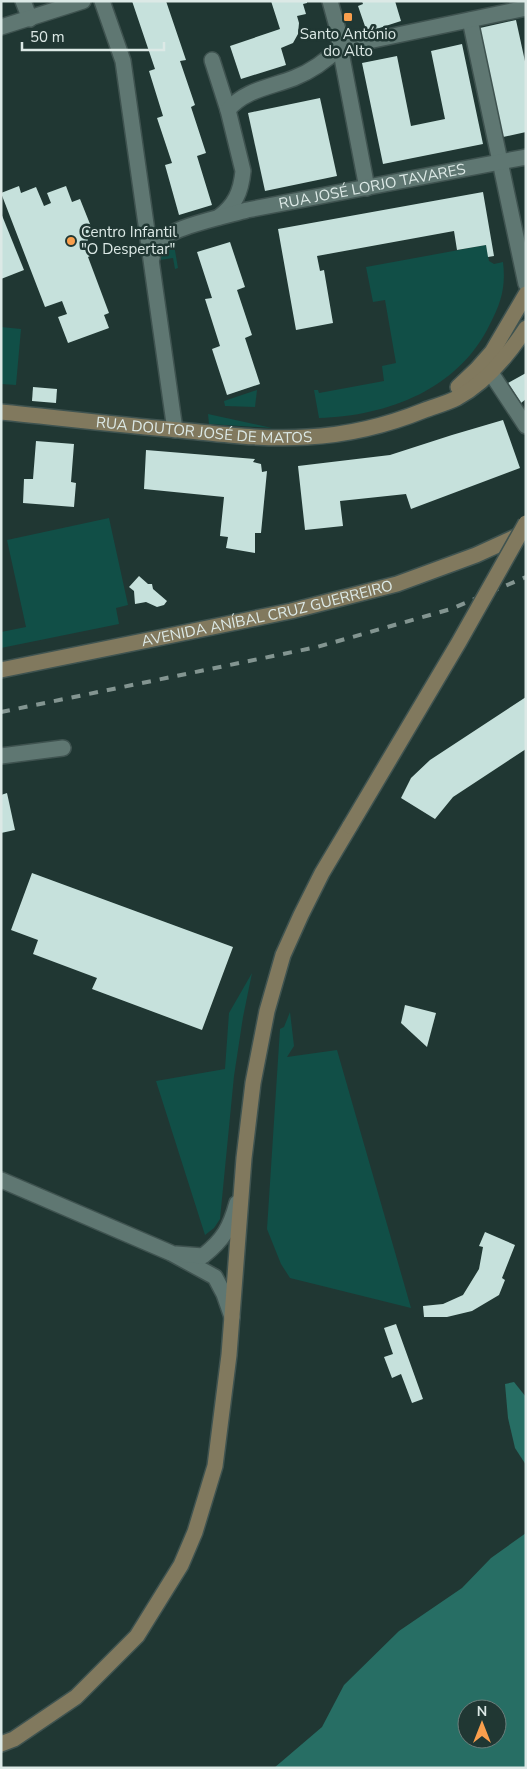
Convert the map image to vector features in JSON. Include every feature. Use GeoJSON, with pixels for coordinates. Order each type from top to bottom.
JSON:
{"type":"FeatureCollection","features":[{"type":"Feature","properties":{"kind":"main road"},"geometry":{"type":"LineString","coordinates":[[405,418],[449,394],[477,369],[492,352],[526,294]]}},
{"type":"Feature","properties":{"kind":"main road"},"geometry":{"type":"LineString","coordinates":[[405,418],[457,398],[491,373],[516,344],[526,328]]}},
{"type":"Feature","properties":{"kind":"main road","name":"RUA DOUTOR JOSÉ DE MATOS"},"geometry":{"type":"LineString","coordinates":[[1,412],[266,438],[308,437],[348,432],[405,418]]}},
{"type":"Feature","properties":{"kind":"main road"},"geometry":{"type":"LineString","coordinates":[[1,1744],[14,1740],[76,1697],[137,1636],[181,1564],[195,1532],[215,1466],[230,1355],[241,1190],[253,1083],[267,1011],[283,955],[322,872],[459,642],[526,523]]}},
{"type":"Feature","properties":{"kind":"main road","name":"AVENIDA ANÍBAL CRUZ GUERREIRO"},"geometry":{"type":"LineString","coordinates":[[1,670],[291,611],[396,584],[476,555],[526,532]]}},
{"type":"Feature","properties":{"kind":"street"},"geometry":{"type":"LineString","coordinates":[[23,1],[30,19]]}},
{"type":"Feature","properties":{"kind":"street"},"geometry":{"type":"LineString","coordinates":[[1,27],[83,1]]}},
{"type":"Feature","properties":{"kind":"street"},"geometry":{"type":"LineString","coordinates":[[102,1],[123,62],[175,430]]}},
{"type":"Feature","properties":{"kind":"street"},"geometry":{"type":"LineString","coordinates":[[330,1],[338,30],[367,188]]}},
{"type":"Feature","properties":{"kind":"street"},"geometry":{"type":"LineString","coordinates":[[228,110],[241,97],[294,78],[316,67],[340,47],[526,8]]}},
{"type":"Feature","properties":{"kind":"street"},"geometry":{"type":"LineString","coordinates":[[470,20],[526,284]]}},
{"type":"Feature","properties":{"kind":"street","name":"RUA JOSÉ LORJO TAVARES"},"geometry":{"type":"LineString","coordinates":[[212,60],[228,110],[243,171],[238,198],[219,217]]}},
{"type":"Feature","properties":{"kind":"street","name":"RUA JOSÉ LORJO TAVARES"},"geometry":{"type":"LineString","coordinates":[[152,264],[156,244],[175,232],[219,217],[526,157]]}},
{"type":"Feature","properties":{"kind":"street"},"geometry":{"type":"LineString","coordinates":[[243,171],[253,198],[256,202],[269,207]]}},
{"type":"Feature","properties":{"kind":"street"},"geometry":{"type":"LineString","coordinates":[[145,208],[150,221],[175,232]]}},
{"type":"Feature","properties":{"kind":"street"},"geometry":{"type":"LineString","coordinates":[[491,373],[526,426]]}},
{"type":"Feature","properties":{"kind":"street"},"geometry":{"type":"LineString","coordinates":[[1,756],[63,748]]}},
{"type":"Feature","properties":{"kind":"street"},"geometry":{"type":"LineString","coordinates":[[1,1180],[171,1253],[215,1278],[224,1294],[232,1317]]}},
{"type":"Feature","properties":{"kind":"street"},"geometry":{"type":"LineString","coordinates":[[171,1253],[203,1256],[216,1245],[230,1226],[241,1190]]}},
{"type":"Feature","properties":{"kind":"shaded area"},"geometry":{"type":"Polygon","coordinates":[[[173,239],[178,268],[175,269],[173,258],[160,260],[161,246],[173,239]]]}},
{"type":"Feature","properties":{"kind":"shaded area"},"geometry":{"type":"Polygon","coordinates":[[[486,245],[489,261],[494,264],[503,262],[504,279],[502,294],[490,324],[477,347],[460,366],[440,382],[419,395],[395,405],[370,412],[319,418],[314,390],[318,390],[319,393],[384,381],[382,366],[396,363],[385,300],[373,302],[366,267],[486,245]]]}},
{"type":"Feature","properties":{"kind":"shaded area"},"geometry":{"type":"Polygon","coordinates":[[[1,327],[21,329],[16,385],[1,384],[1,327]]]}},
{"type":"Feature","properties":{"kind":"shaded area"},"geometry":{"type":"Polygon","coordinates":[[[257,390],[255,407],[225,406],[224,401],[257,390]]]}},
{"type":"Feature","properties":{"kind":"shaded area"},"geometry":{"type":"Polygon","coordinates":[[[208,414],[272,428],[209,424],[208,414]]]}},
{"type":"Feature","properties":{"kind":"shaded area"},"geometry":{"type":"Polygon","coordinates":[[[109,518],[128,605],[116,608],[119,624],[1,648],[1,632],[26,627],[7,540],[109,518]]]}},
{"type":"Feature","properties":{"kind":"shaded area"},"geometry":{"type":"Polygon","coordinates":[[[252,973],[234,1076],[220,1219],[214,1228],[205,1235],[156,1081],[225,1069],[229,1013],[252,973]]]}},
{"type":"Feature","properties":{"kind":"shaded area"},"geometry":{"type":"Polygon","coordinates":[[[290,1012],[294,1046],[287,1057],[337,1050],[411,1308],[290,1278],[281,1264],[267,1229],[280,1029],[284,1027],[290,1012]]]}},
{"type":"Feature","properties":{"kind":"shaded area"},"geometry":{"type":"Polygon","coordinates":[[[514,1382],[526,1397],[526,1465],[515,1448],[508,1418],[505,1384],[514,1382]]]}},
{"type":"Feature","properties":{"kind":"shaded area"},"geometry":{"type":"Polygon","coordinates":[[[526,1533],[526,1768],[274,1768],[322,1727],[344,1685],[399,1631],[462,1588],[491,1558],[526,1533]]]}},
{"type":"Feature","properties":{"kind":"building"},"geometry":{"type":"Polygon","coordinates":[[[132,1],[166,1],[186,60],[180,61],[195,105],[191,107],[206,153],[197,156],[212,205],[179,215],[165,165],[172,163],[157,118],[163,116],[149,71],[155,69],[132,1]]]}},
{"type":"Feature","properties":{"kind":"building"},"geometry":{"type":"Polygon","coordinates":[[[271,1],[307,1],[307,3],[303,4],[306,14],[297,16],[299,23],[298,34],[293,43],[281,48],[286,65],[241,79],[230,46],[280,29],[271,1]]]}},
{"type":"Feature","properties":{"kind":"building"},"geometry":{"type":"Polygon","coordinates":[[[362,1],[395,1],[401,21],[367,32],[358,6],[363,4],[362,1]]]}},
{"type":"Feature","properties":{"kind":"building"},"geometry":{"type":"Polygon","coordinates":[[[516,20],[526,66],[526,132],[503,137],[480,28],[516,20]]]}},
{"type":"Feature","properties":{"kind":"building"},"geometry":{"type":"Polygon","coordinates":[[[462,44],[483,144],[383,164],[362,63],[397,56],[411,126],[445,119],[431,51],[462,44]]]}},
{"type":"Feature","properties":{"kind":"building"},"geometry":{"type":"Polygon","coordinates":[[[320,98],[337,176],[265,191],[248,113],[320,98]]]}},
{"type":"Feature","properties":{"kind":"building"},"geometry":{"type":"Polygon","coordinates":[[[19,186],[21,193],[36,187],[44,206],[51,203],[47,193],[66,186],[72,202],[80,199],[94,234],[89,236],[86,245],[90,256],[88,257],[109,313],[104,315],[109,328],[68,343],[58,317],[67,314],[62,301],[45,307],[1,193],[19,186]]]}},
{"type":"Feature","properties":{"kind":"building"},"geometry":{"type":"Polygon","coordinates":[[[483,192],[494,256],[488,257],[486,245],[457,250],[454,231],[317,256],[320,271],[324,270],[333,323],[296,330],[278,229],[483,192]]]}},
{"type":"Feature","properties":{"kind":"building"},"geometry":{"type":"Polygon","coordinates":[[[1,213],[24,270],[1,279],[1,213]]]}},
{"type":"Feature","properties":{"kind":"building"},"geometry":{"type":"Polygon","coordinates":[[[230,242],[245,287],[237,290],[252,335],[245,338],[260,384],[227,395],[212,349],[220,346],[205,299],[212,298],[197,252],[230,242]]]}},
{"type":"Feature","properties":{"kind":"building"},"geometry":{"type":"Polygon","coordinates":[[[526,373],[526,399],[521,403],[508,383],[526,373]]]}},
{"type":"Feature","properties":{"kind":"building"},"geometry":{"type":"Polygon","coordinates":[[[33,387],[57,389],[56,403],[32,401],[33,387]]]}},
{"type":"Feature","properties":{"kind":"building"},"geometry":{"type":"Polygon","coordinates":[[[503,420],[520,468],[411,509],[406,494],[340,501],[343,526],[305,530],[298,466],[390,455],[503,420]]]}},
{"type":"Feature","properties":{"kind":"building"},"geometry":{"type":"Polygon","coordinates":[[[36,441],[74,444],[71,482],[76,483],[74,507],[23,503],[24,479],[33,479],[36,441]]]}},
{"type":"Feature","properties":{"kind":"building"},"geometry":{"type":"Polygon","coordinates":[[[146,450],[255,459],[253,462],[261,464],[262,472],[267,471],[261,533],[255,533],[255,553],[226,548],[228,537],[220,536],[224,497],[144,489],[146,450]]]}},
{"type":"Feature","properties":{"kind":"building"},"geometry":{"type":"Polygon","coordinates":[[[139,576],[148,584],[152,584],[153,589],[167,601],[164,605],[157,607],[146,602],[135,604],[134,591],[129,587],[139,576]]]}},
{"type":"Feature","properties":{"kind":"building"},"geometry":{"type":"Polygon","coordinates":[[[526,697],[526,749],[453,797],[435,819],[401,798],[411,778],[430,760],[526,697]]]}},
{"type":"Feature","properties":{"kind":"building"},"geometry":{"type":"Polygon","coordinates":[[[7,793],[15,830],[1,833],[1,795],[7,793]]]}},
{"type":"Feature","properties":{"kind":"building"},"geometry":{"type":"Polygon","coordinates":[[[32,873],[233,947],[202,1030],[92,989],[97,978],[33,954],[38,940],[11,930],[32,873]]]}},
{"type":"Feature","properties":{"kind":"building"},"geometry":{"type":"Polygon","coordinates":[[[405,1005],[436,1013],[427,1047],[401,1023],[405,1005]]]}},
{"type":"Feature","properties":{"kind":"building"},"geometry":{"type":"Polygon","coordinates":[[[485,1232],[515,1245],[502,1278],[505,1280],[499,1295],[472,1311],[447,1317],[424,1317],[423,1306],[443,1304],[463,1295],[479,1269],[483,1247],[479,1246],[485,1232]]]}},
{"type":"Feature","properties":{"kind":"building"},"geometry":{"type":"Polygon","coordinates":[[[396,1324],[423,1399],[412,1403],[401,1374],[392,1378],[384,1357],[393,1354],[384,1328],[396,1324]]]}},
{"type":"Feature","properties":{"kind":"railway"},"geometry":{"type":"LineString","coordinates":[[1,712],[317,647],[451,609],[526,577]]}},
{"type":"Feature","properties":{"kind":"place","name":"Santo António do Alto"},"geometry":{"type":"Point","coordinates":[348,17]}},
{"type":"Feature","properties":{"kind":"place","name":"Centro Infantil \"O Despertar\""},"geometry":{"type":"Point","coordinates":[71,241]}}]}
